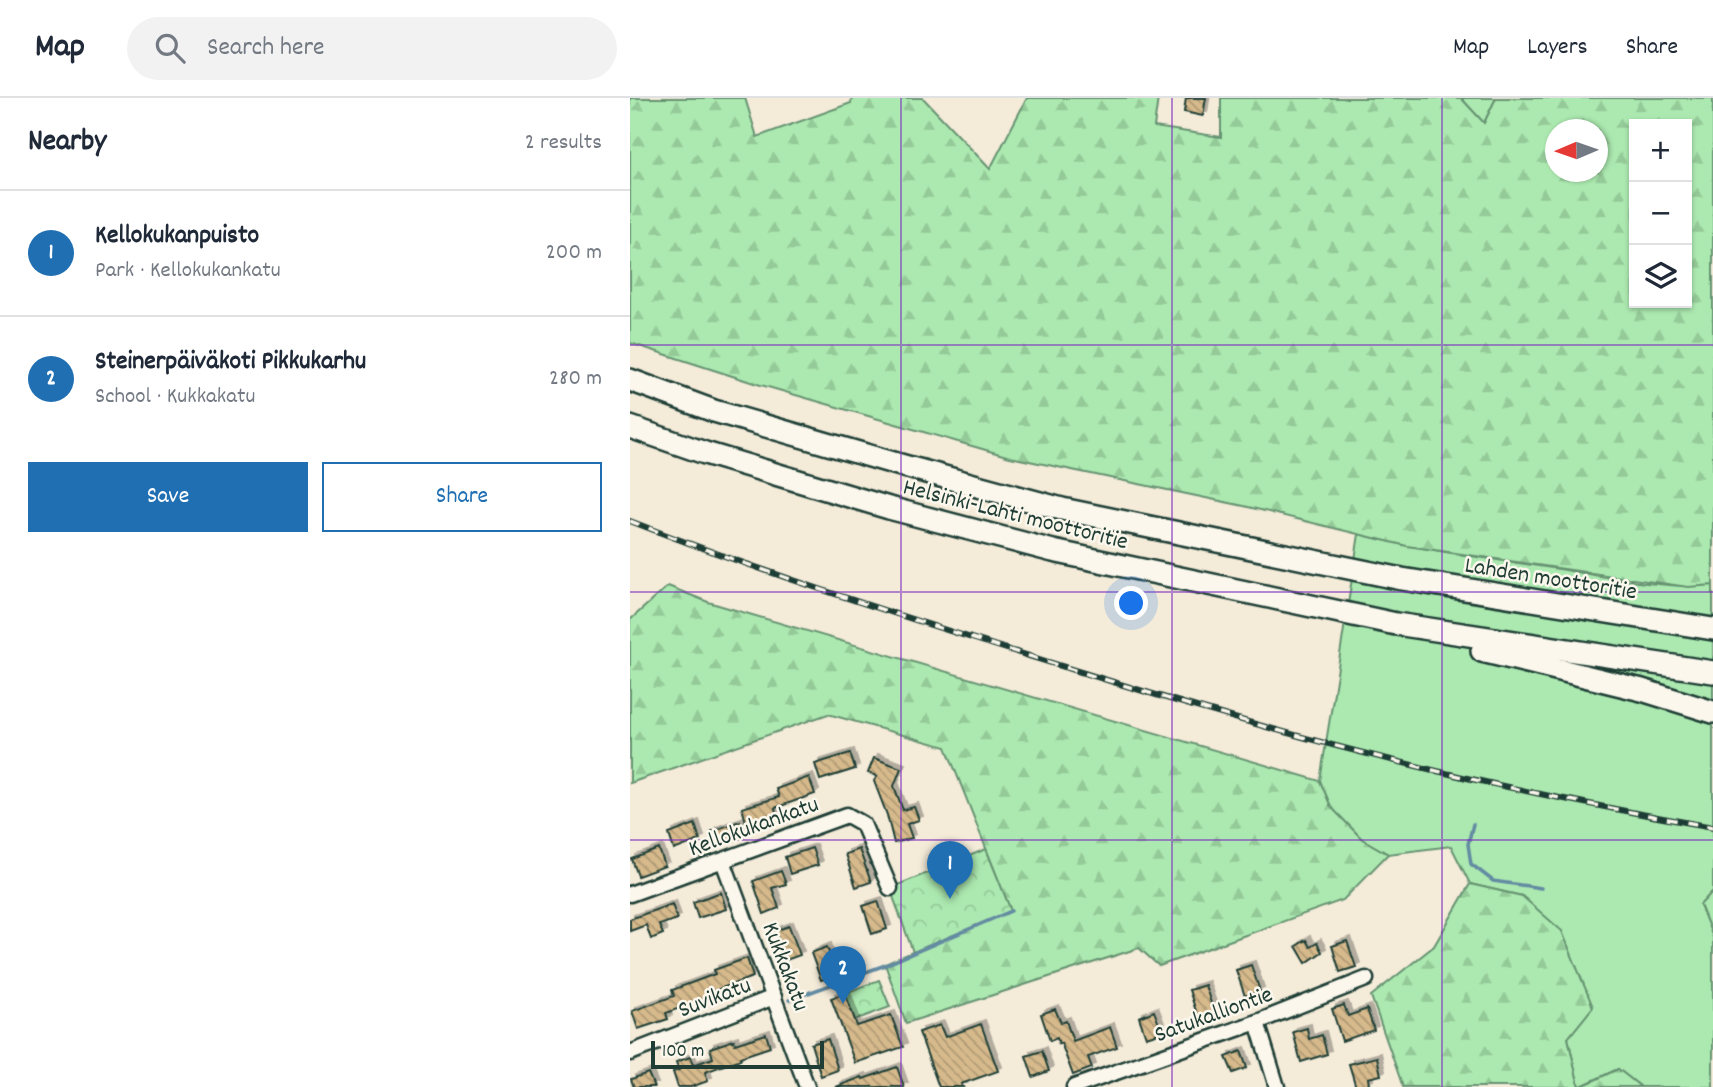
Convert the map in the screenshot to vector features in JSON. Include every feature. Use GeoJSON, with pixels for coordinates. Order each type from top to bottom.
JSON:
{"type":"FeatureCollection","features":[{"type":"Feature","properties":{"kind":"highway","name":"Helsinki-Lahti moottoritie"},"geometry":{"type":"LineString","coordinates":[[630,380],[714,411],[1062,509],[1381,574]]}},
{"type":"Feature","properties":{"kind":"highway","name":"Helsinki-Lahti moottoritie"},"geometry":{"type":"LineString","coordinates":[[630,427],[705,453],[876,504],[1053,551],[1396,624]]}},
{"type":"Feature","properties":{"kind":"highway","name":"Lahden moottoritie"},"geometry":{"type":"LineString","coordinates":[[1381,574],[1713,629]]}},
{"type":"Feature","properties":{"kind":"highway"},"geometry":{"type":"LineString","coordinates":[[1607,613],[1713,620]]}},
{"type":"Feature","properties":{"kind":"highway"},"geometry":{"type":"LineString","coordinates":[[1396,624],[1713,672]]}},
{"type":"Feature","properties":{"kind":"highway"},"geometry":{"type":"LineString","coordinates":[[1396,624],[1469,648],[1630,687],[1713,712]]}},
{"type":"Feature","properties":{"kind":"street","name":"Kellokukankatu"},"geometry":{"type":"LineString","coordinates":[[630,894],[847,815],[863,824],[890,888]]}},
{"type":"Feature","properties":{"kind":"street","name":"Kukkakatu"},"geometry":{"type":"LineString","coordinates":[[723,861],[807,1087]]}},
{"type":"Feature","properties":{"kind":"street","name":"Satukalliontie"},"geometry":{"type":"LineString","coordinates":[[1074,1087],[1111,1081],[1366,979]]}},
{"type":"Feature","properties":{"kind":"street","name":"Suvikatu"},"geometry":{"type":"LineString","coordinates":[[630,1053],[775,997]]}},
{"type":"Feature","properties":{"kind":"street"},"geometry":{"type":"LineString","coordinates":[[1257,1022],[1277,1087]]}},
{"type":"Feature","properties":{"kind":"green space"},"geometry":{"type":"Polygon","coordinates":[[[630,98],[745,98],[757,137],[851,103],[852,98],[923,98],[990,169],[1027,98],[1158,98],[1154,127],[1221,137],[1221,98],[1461,98],[1484,123],[1496,98],[1713,98],[1713,585],[1688,587],[1407,546],[1244,506],[1010,457],[754,383],[630,343],[630,98]]]}},
{"type":"Feature","properties":{"kind":"green space"},"geometry":{"type":"Polygon","coordinates":[[[1461,98],[1496,98],[1484,123],[1461,98]]]}},
{"type":"Feature","properties":{"kind":"green space"},"geometry":{"type":"Polygon","coordinates":[[[1359,534],[1433,550],[1636,582],[1713,585],[1713,891],[1700,905],[1713,937],[1713,1087],[1641,1087],[1618,1069],[1579,1087],[1568,1038],[1522,896],[1470,884],[1451,846],[1388,854],[1362,839],[1331,807],[1320,781],[1359,534]]]}},
{"type":"Feature","properties":{"kind":"green space"},"geometry":{"type":"Polygon","coordinates":[[[668,586],[708,602],[1320,781],[1331,807],[1362,839],[1388,854],[1343,900],[1159,966],[1139,948],[906,1023],[885,964],[1010,909],[946,747],[828,714],[630,783],[630,620],[668,586]]]}},
{"type":"Feature","properties":{"kind":"green space"},"geometry":{"type":"Polygon","coordinates":[[[986,849],[1011,911],[913,952],[890,888],[986,849]]]}},
{"type":"Feature","properties":{"kind":"green space"},"geometry":{"type":"Polygon","coordinates":[[[1470,884],[1522,896],[1562,931],[1593,1007],[1568,1038],[1579,1087],[1403,1087],[1371,996],[1434,946],[1470,884]]]}},
{"type":"Feature","properties":{"kind":"green space"},"geometry":{"type":"Polygon","coordinates":[[[1713,891],[1713,937],[1700,905],[1713,891]]]}},
{"type":"Feature","properties":{"kind":"green space"},"geometry":{"type":"Polygon","coordinates":[[[879,980],[890,1007],[855,1020],[845,993],[879,980]]]}},
{"type":"Feature","properties":{"kind":"green space"},"geometry":{"type":"Polygon","coordinates":[[[1618,1069],[1641,1087],[1580,1087],[1618,1069]]]}},
{"type":"Feature","properties":{"kind":"building"},"geometry":{"type":"Polygon","coordinates":[[[1186,98],[1206,98],[1203,116],[1184,112],[1186,98]]]}},
{"type":"Feature","properties":{"kind":"building"},"geometry":{"type":"Polygon","coordinates":[[[850,753],[855,769],[820,780],[815,764],[850,753]]]}},
{"type":"Feature","properties":{"kind":"building"},"geometry":{"type":"Polygon","coordinates":[[[874,758],[901,768],[894,786],[903,810],[914,807],[919,820],[907,824],[912,838],[894,843],[874,781],[877,776],[868,773],[874,758]]]}},
{"type":"Feature","properties":{"kind":"building"},"geometry":{"type":"Polygon","coordinates":[[[809,777],[815,794],[775,808],[777,815],[747,825],[742,808],[779,797],[776,789],[809,777]]]}},
{"type":"Feature","properties":{"kind":"building"},"geometry":{"type":"Polygon","coordinates":[[[740,821],[745,836],[718,846],[712,831],[740,821]]]}},
{"type":"Feature","properties":{"kind":"building"},"geometry":{"type":"Polygon","coordinates":[[[695,824],[700,840],[674,850],[669,834],[695,824]]]}},
{"type":"Feature","properties":{"kind":"building"},"geometry":{"type":"Polygon","coordinates":[[[812,848],[818,865],[790,874],[785,857],[812,848]]]}},
{"type":"Feature","properties":{"kind":"building"},"geometry":{"type":"Polygon","coordinates":[[[659,849],[665,866],[638,876],[632,859],[659,849]]]}},
{"type":"Feature","properties":{"kind":"building"},"geometry":{"type":"Polygon","coordinates":[[[859,849],[871,882],[856,887],[845,854],[859,849]]]}},
{"type":"Feature","properties":{"kind":"building"},"geometry":{"type":"Polygon","coordinates":[[[781,871],[786,884],[772,888],[779,908],[764,914],[753,881],[781,871]]]}},
{"type":"Feature","properties":{"kind":"building"},"geometry":{"type":"Polygon","coordinates":[[[721,892],[726,909],[698,918],[693,902],[721,892]]]}},
{"type":"Feature","properties":{"kind":"building"},"geometry":{"type":"Polygon","coordinates":[[[878,901],[887,929],[872,934],[863,906],[878,901]]]}},
{"type":"Feature","properties":{"kind":"building"},"geometry":{"type":"Polygon","coordinates":[[[672,904],[677,919],[659,925],[663,934],[651,939],[646,925],[630,931],[630,919],[672,904]]]}},
{"type":"Feature","properties":{"kind":"building"},"geometry":{"type":"Polygon","coordinates":[[[789,926],[800,955],[786,960],[775,931],[789,926]]]}},
{"type":"Feature","properties":{"kind":"building"},"geometry":{"type":"Polygon","coordinates":[[[1306,940],[1310,947],[1317,943],[1322,952],[1306,963],[1296,946],[1306,940]]]}},
{"type":"Feature","properties":{"kind":"building"},"geometry":{"type":"Polygon","coordinates":[[[1347,941],[1356,967],[1340,972],[1332,946],[1347,941]]]}},
{"type":"Feature","properties":{"kind":"building"},"geometry":{"type":"Polygon","coordinates":[[[827,947],[837,975],[821,980],[811,953],[827,947]]]}},
{"type":"Feature","properties":{"kind":"building"},"geometry":{"type":"Polygon","coordinates":[[[747,958],[753,977],[710,992],[712,996],[666,1013],[668,1019],[638,1029],[632,1011],[674,996],[672,990],[715,974],[714,970],[747,958]]]}},
{"type":"Feature","properties":{"kind":"building"},"geometry":{"type":"Polygon","coordinates":[[[1251,965],[1260,991],[1245,996],[1236,970],[1251,965]]]}},
{"type":"Feature","properties":{"kind":"building"},"geometry":{"type":"Polygon","coordinates":[[[1205,985],[1215,1015],[1199,1020],[1189,990],[1205,985]]]}},
{"type":"Feature","properties":{"kind":"building"},"geometry":{"type":"Polygon","coordinates":[[[845,993],[857,1026],[891,1015],[903,1047],[855,1063],[831,998],[845,993]]]}},
{"type":"Feature","properties":{"kind":"building"},"geometry":{"type":"Polygon","coordinates":[[[1344,1005],[1348,1016],[1367,1009],[1374,1030],[1342,1041],[1332,1009],[1344,1005]]]}},
{"type":"Feature","properties":{"kind":"building"},"geometry":{"type":"Polygon","coordinates":[[[1055,1009],[1061,1023],[1066,1021],[1073,1041],[1110,1027],[1117,1047],[1088,1057],[1092,1068],[1073,1075],[1061,1043],[1059,1044],[1057,1038],[1050,1041],[1041,1014],[1055,1009]]]}},
{"type":"Feature","properties":{"kind":"building"},"geometry":{"type":"Polygon","coordinates":[[[1154,1011],[1162,1032],[1146,1037],[1139,1017],[1154,1011]]]}},
{"type":"Feature","properties":{"kind":"building"},"geometry":{"type":"Polygon","coordinates":[[[981,1024],[998,1071],[961,1084],[963,1087],[939,1087],[919,1032],[940,1025],[945,1037],[981,1024]]]}},
{"type":"Feature","properties":{"kind":"building"},"geometry":{"type":"Polygon","coordinates":[[[1307,1028],[1309,1039],[1322,1035],[1327,1054],[1301,1062],[1293,1032],[1307,1028]]]}},
{"type":"Feature","properties":{"kind":"building"},"geometry":{"type":"Polygon","coordinates":[[[766,1034],[770,1047],[705,1072],[708,1081],[691,1087],[678,1087],[673,1072],[679,1070],[676,1062],[690,1057],[693,1065],[713,1058],[710,1048],[734,1040],[735,1044],[766,1034]]]}},
{"type":"Feature","properties":{"kind":"building"},"geometry":{"type":"Polygon","coordinates":[[[828,1039],[838,1070],[821,1076],[811,1044],[828,1039]]]}},
{"type":"Feature","properties":{"kind":"building"},"geometry":{"type":"Polygon","coordinates":[[[1042,1051],[1049,1071],[1033,1077],[1026,1056],[1042,1051]]]}},
{"type":"Feature","properties":{"kind":"building"},"geometry":{"type":"Polygon","coordinates":[[[1241,1051],[1247,1068],[1233,1073],[1226,1057],[1241,1051]]]}},
{"type":"Feature","properties":{"kind":"building"},"geometry":{"type":"Polygon","coordinates":[[[1377,1057],[1381,1075],[1368,1078],[1369,1084],[1356,1087],[1349,1064],[1377,1057]]]}},
{"type":"Feature","properties":{"kind":"building"},"geometry":{"type":"Polygon","coordinates":[[[897,1067],[904,1087],[836,1087],[862,1077],[863,1079],[897,1067]]]}},
{"type":"Feature","properties":{"kind":"building"},"geometry":{"type":"Polygon","coordinates":[[[648,1073],[654,1087],[634,1087],[631,1079],[648,1073]]]}},
{"type":"Feature","properties":{"kind":"waterway"},"geometry":{"type":"LineString","coordinates":[[1473,824],[1468,844],[1471,864],[1493,881],[1541,888]]}},
{"type":"Feature","properties":{"kind":"waterway"},"geometry":{"type":"LineString","coordinates":[[789,1000],[888,964],[1011,911]]}},
{"type":"Feature","properties":{"kind":"railway"},"geometry":{"type":"LineString","coordinates":[[630,521],[860,602],[1254,724],[1484,782],[1713,827]]}},
{"type":"Feature","properties":{"kind":"place","name":"Kellokukanpuisto"},"geometry":{"type":"Point","coordinates":[950,899]}},
{"type":"Feature","properties":{"kind":"place","name":"Steinerpäiväkoti Pikkukarhu"},"geometry":{"type":"Point","coordinates":[843,1004]}}]}
